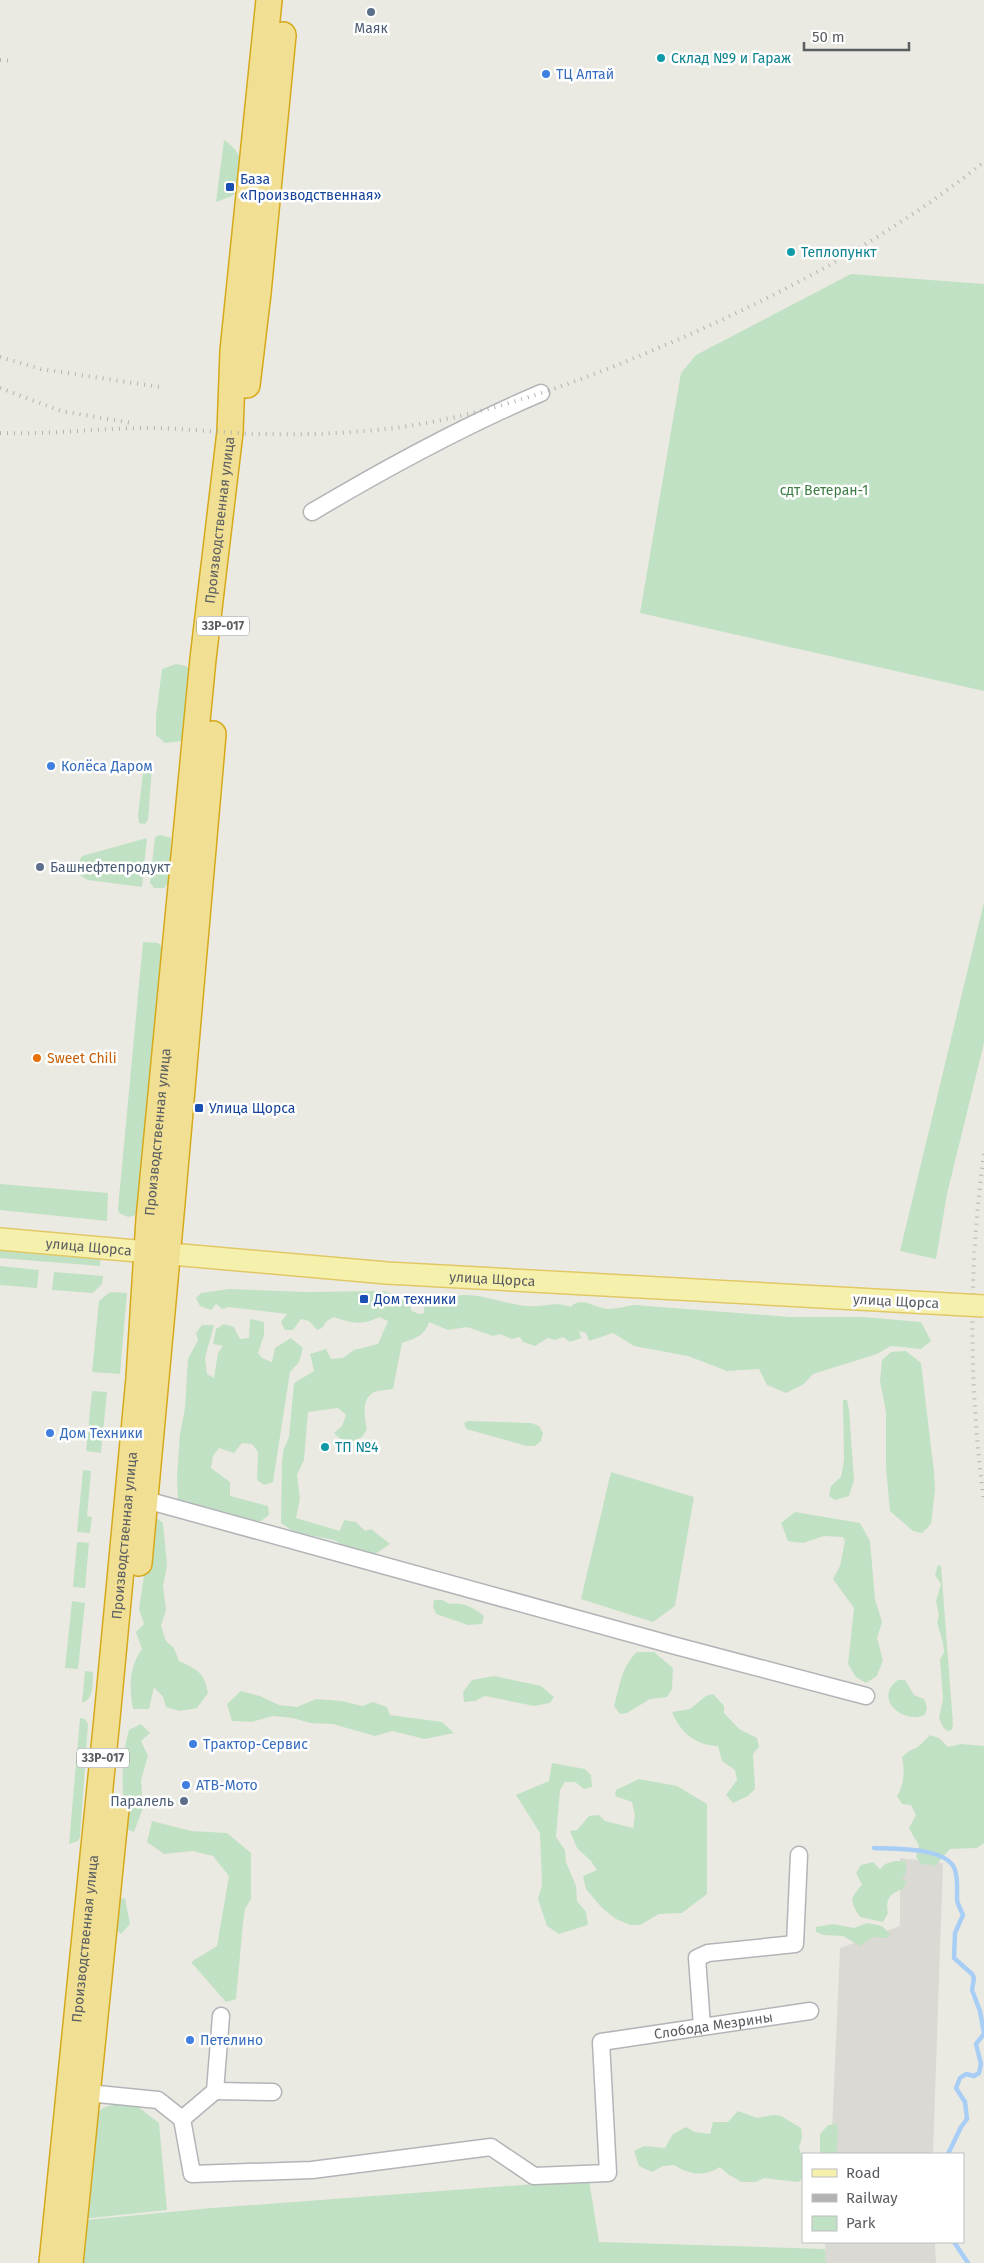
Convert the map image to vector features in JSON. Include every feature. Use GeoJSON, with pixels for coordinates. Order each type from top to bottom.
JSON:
{"type":"FeatureCollection","features":[{"type":"Feature","properties":{"kind":"highway","name":"Производственная улица"},"geometry":{"type":"LineString","coordinates":[[52,2263],[108,1718],[139,1378],[157,1253],[241,433],[256,214],[268,90],[269,0]]}},
{"type":"Feature","properties":{"kind":"highway","name":"Производственная улица"},"geometry":{"type":"LineString","coordinates":[[268,90],[286,0]]}},
{"type":"Feature","properties":{"kind":"highway","name":"Производственная улица"},"geometry":{"type":"LineString","coordinates":[[70,2263],[164,1309],[157,1253]]}},
{"type":"Feature","properties":{"kind":"main road","name":"улица Щорса"},"geometry":{"type":"LineString","coordinates":[[0,1240],[387,1273],[984,1306]]}},
{"type":"Feature","properties":{"kind":"street"},"geometry":{"type":"LineString","coordinates":[[312,512],[393,464],[465,426],[541,393]]}},
{"type":"Feature","properties":{"kind":"street"},"geometry":{"type":"LineString","coordinates":[[146,1500],[676,1646],[866,1696]]}},
{"type":"Feature","properties":{"kind":"street"},"geometry":{"type":"LineString","coordinates":[[702,2026],[697,1958],[708,1953],[795,1944],[799,1855]]}},
{"type":"Feature","properties":{"kind":"street","name":"Слобода Мезрины"},"geometry":{"type":"LineString","coordinates":[[182,2119],[192,2174],[312,2170],[491,2147],[534,2176],[608,2172],[601,2042],[810,2011]]}},
{"type":"Feature","properties":{"kind":"street"},"geometry":{"type":"LineString","coordinates":[[215,2091],[221,2016]]}},
{"type":"Feature","properties":{"kind":"street"},"geometry":{"type":"LineString","coordinates":[[88,2093],[158,2100],[182,2119],[215,2091],[273,2092]]}},
{"type":"Feature","properties":{"kind":"shaded area"},"geometry":{"type":"Polygon","coordinates":[[[900,1858],[943,1863],[933,2153],[831,2153],[840,1948],[900,1926],[900,1858]]]}},
{"type":"Feature","properties":{"kind":"shaded area"},"geometry":{"type":"Polygon","coordinates":[[[825,2243],[935,2243],[936,2263],[826,2263],[825,2243]]]}},
{"type":"Feature","properties":{"kind":"green space"},"geometry":{"type":"Polygon","coordinates":[[[224,140],[236,151],[241,161],[239,189],[232,196],[216,202],[224,140]]]}},
{"type":"Feature","properties":{"kind":"green space","name":"сдт Ветеран-1"},"geometry":{"type":"Polygon","coordinates":[[[851,274],[984,284],[984,691],[640,613],[681,373],[696,355],[851,274]]]}},
{"type":"Feature","properties":{"kind":"green space"},"geometry":{"type":"Polygon","coordinates":[[[176,664],[186,666],[191,672],[184,741],[165,743],[156,735],[156,716],[162,669],[176,664]]]}},
{"type":"Feature","properties":{"kind":"green space"},"geometry":{"type":"Polygon","coordinates":[[[151,763],[152,767],[148,820],[145,824],[139,823],[138,816],[144,765],[151,763]]]}},
{"type":"Feature","properties":{"kind":"green space"},"geometry":{"type":"Polygon","coordinates":[[[160,835],[171,838],[169,883],[164,888],[154,888],[150,883],[155,837],[160,835]]]}},
{"type":"Feature","properties":{"kind":"green space"},"geometry":{"type":"Polygon","coordinates":[[[147,838],[142,887],[88,880],[81,876],[78,864],[82,856],[147,838]]]}},
{"type":"Feature","properties":{"kind":"green space"},"geometry":{"type":"Polygon","coordinates":[[[984,902],[984,1043],[947,1194],[936,1259],[900,1251],[984,902]]]}},
{"type":"Feature","properties":{"kind":"green space"},"geometry":{"type":"Polygon","coordinates":[[[143,942],[158,943],[162,947],[138,1209],[136,1215],[128,1217],[119,1213],[118,1208],[143,942]]]}},
{"type":"Feature","properties":{"kind":"green space"},"geometry":{"type":"Polygon","coordinates":[[[0,1184],[108,1193],[107,1221],[0,1210],[0,1184]]]}},
{"type":"Feature","properties":{"kind":"green space"},"geometry":{"type":"Polygon","coordinates":[[[0,1249],[101,1257],[100,1266],[0,1258],[0,1249]]]}},
{"type":"Feature","properties":{"kind":"green space"},"geometry":{"type":"Polygon","coordinates":[[[0,1266],[39,1270],[37,1288],[0,1285],[0,1266]]]}},
{"type":"Feature","properties":{"kind":"green space"},"geometry":{"type":"Polygon","coordinates":[[[54,1272],[103,1276],[102,1284],[93,1293],[52,1290],[54,1272]]]}},
{"type":"Feature","properties":{"kind":"green space"},"geometry":{"type":"Polygon","coordinates":[[[229,1289],[305,1292],[384,1291],[407,1300],[412,1311],[419,1314],[424,1313],[424,1298],[438,1299],[471,1295],[529,1306],[558,1304],[571,1307],[579,1302],[584,1302],[609,1309],[634,1305],[790,1317],[864,1317],[921,1322],[931,1341],[921,1349],[891,1346],[877,1354],[813,1374],[804,1384],[786,1393],[767,1385],[759,1369],[727,1371],[688,1356],[634,1346],[613,1333],[589,1341],[586,1333],[579,1331],[581,1338],[570,1342],[563,1337],[555,1340],[548,1338],[535,1346],[523,1342],[520,1337],[512,1339],[500,1334],[493,1336],[467,1327],[448,1330],[429,1322],[422,1333],[402,1343],[393,1389],[377,1391],[368,1397],[365,1407],[367,1429],[362,1437],[350,1443],[339,1438],[334,1433],[342,1426],[346,1415],[338,1408],[308,1412],[304,1460],[297,1475],[300,1499],[296,1518],[340,1531],[344,1520],[356,1522],[365,1531],[371,1529],[390,1544],[372,1556],[362,1556],[334,1540],[294,1532],[281,1523],[282,1461],[284,1448],[289,1437],[294,1383],[314,1371],[310,1354],[326,1349],[331,1359],[343,1358],[354,1350],[378,1344],[388,1321],[379,1317],[367,1322],[356,1323],[334,1317],[317,1330],[309,1321],[301,1319],[293,1330],[285,1330],[281,1322],[287,1314],[229,1307],[222,1309],[216,1304],[211,1310],[200,1306],[196,1298],[201,1293],[229,1289]]]}},
{"type":"Feature","properties":{"kind":"green space"},"geometry":{"type":"Polygon","coordinates":[[[110,1292],[127,1293],[120,1374],[92,1372],[99,1301],[110,1292]]]}},
{"type":"Feature","properties":{"kind":"green space"},"geometry":{"type":"Polygon","coordinates":[[[250,1319],[264,1322],[264,1335],[258,1353],[262,1358],[272,1362],[275,1348],[291,1338],[303,1348],[299,1362],[290,1372],[273,1482],[264,1485],[257,1480],[258,1452],[252,1444],[242,1443],[234,1453],[219,1448],[213,1456],[211,1468],[230,1482],[230,1496],[268,1506],[269,1515],[261,1521],[249,1521],[178,1501],[177,1477],[180,1434],[185,1408],[188,1359],[198,1340],[196,1333],[202,1325],[214,1325],[205,1358],[207,1374],[214,1378],[218,1353],[223,1346],[213,1344],[216,1329],[224,1324],[234,1327],[240,1339],[249,1338],[250,1319]]]}},
{"type":"Feature","properties":{"kind":"green space"},"geometry":{"type":"Polygon","coordinates":[[[906,1351],[921,1363],[934,1472],[935,1490],[931,1524],[922,1533],[913,1531],[890,1511],[886,1468],[886,1412],[880,1381],[882,1360],[891,1352],[906,1351]]]}},
{"type":"Feature","properties":{"kind":"green space"},"geometry":{"type":"Polygon","coordinates":[[[92,1391],[107,1392],[101,1453],[86,1451],[92,1391]]]}},
{"type":"Feature","properties":{"kind":"green space"},"geometry":{"type":"Polygon","coordinates":[[[843,1400],[847,1400],[849,1410],[854,1480],[849,1496],[835,1500],[829,1496],[831,1486],[841,1477],[844,1460],[843,1400]]]}},
{"type":"Feature","properties":{"kind":"green space"},"geometry":{"type":"Polygon","coordinates":[[[468,1421],[531,1423],[539,1426],[543,1433],[541,1441],[535,1446],[527,1446],[466,1429],[464,1423],[468,1421]]]}},
{"type":"Feature","properties":{"kind":"green space"},"geometry":{"type":"Polygon","coordinates":[[[83,1470],[91,1471],[87,1516],[92,1517],[90,1533],[77,1532],[83,1470]]]}},
{"type":"Feature","properties":{"kind":"green space"},"geometry":{"type":"Polygon","coordinates":[[[611,1472],[694,1497],[675,1606],[653,1622],[581,1599],[611,1472]]]}},
{"type":"Feature","properties":{"kind":"green space"},"geometry":{"type":"Polygon","coordinates":[[[795,1512],[860,1523],[870,1541],[875,1599],[882,1622],[877,1638],[883,1660],[877,1676],[866,1683],[856,1677],[848,1664],[854,1608],[833,1579],[840,1566],[845,1541],[843,1537],[824,1536],[803,1543],[788,1541],[781,1523],[795,1512]]]}},
{"type":"Feature","properties":{"kind":"green space"},"geometry":{"type":"Polygon","coordinates":[[[157,1518],[163,1523],[167,1566],[163,1586],[166,1610],[161,1626],[166,1641],[174,1648],[179,1661],[199,1672],[208,1693],[197,1708],[180,1711],[166,1707],[163,1697],[154,1687],[149,1709],[133,1709],[132,1701],[132,1670],[142,1649],[136,1632],[144,1624],[139,1609],[146,1562],[153,1551],[157,1518]]]}},
{"type":"Feature","properties":{"kind":"green space"},"geometry":{"type":"Polygon","coordinates":[[[77,1542],[89,1543],[85,1588],[73,1587],[77,1542]]]}},
{"type":"Feature","properties":{"kind":"green space"},"geometry":{"type":"Polygon","coordinates":[[[938,1565],[941,1566],[953,1724],[952,1730],[947,1731],[939,1718],[943,1699],[940,1660],[944,1652],[937,1622],[939,1615],[936,1601],[941,1584],[935,1575],[938,1565]]]}},
{"type":"Feature","properties":{"kind":"green space"},"geometry":{"type":"Polygon","coordinates":[[[434,1600],[442,1600],[450,1604],[459,1604],[472,1608],[484,1616],[482,1624],[468,1625],[436,1614],[433,1606],[434,1600]]]}},
{"type":"Feature","properties":{"kind":"green space"},"geometry":{"type":"Polygon","coordinates":[[[72,1601],[85,1603],[78,1669],[65,1668],[72,1601]]]}},
{"type":"Feature","properties":{"kind":"green space"},"geometry":{"type":"Polygon","coordinates":[[[637,1652],[654,1652],[673,1668],[672,1689],[667,1697],[650,1699],[627,1713],[620,1714],[614,1706],[620,1684],[624,1670],[637,1652]]]}},
{"type":"Feature","properties":{"kind":"green space"},"geometry":{"type":"Polygon","coordinates":[[[85,1671],[93,1672],[93,1686],[89,1698],[82,1703],[85,1671]]]}},
{"type":"Feature","properties":{"kind":"green space"},"geometry":{"type":"Polygon","coordinates":[[[494,1676],[541,1686],[554,1697],[550,1703],[534,1706],[485,1696],[475,1701],[464,1702],[463,1692],[472,1680],[494,1676]]]}},
{"type":"Feature","properties":{"kind":"green space"},"geometry":{"type":"Polygon","coordinates":[[[898,1680],[905,1680],[914,1695],[924,1699],[927,1707],[925,1715],[916,1717],[906,1715],[899,1712],[890,1703],[889,1691],[898,1680]]]}},
{"type":"Feature","properties":{"kind":"green space"},"geometry":{"type":"Polygon","coordinates":[[[241,1691],[260,1696],[279,1705],[297,1707],[316,1699],[342,1701],[362,1706],[373,1702],[387,1707],[390,1715],[442,1722],[454,1733],[425,1739],[392,1731],[375,1736],[333,1724],[310,1723],[293,1718],[273,1716],[251,1722],[232,1721],[227,1704],[241,1691]]]}},
{"type":"Feature","properties":{"kind":"green space"},"geometry":{"type":"Polygon","coordinates":[[[713,1694],[724,1706],[724,1713],[739,1729],[757,1738],[759,1747],[753,1754],[755,1789],[748,1796],[733,1803],[726,1795],[737,1780],[735,1770],[722,1761],[718,1746],[703,1744],[684,1732],[672,1712],[690,1709],[706,1696],[713,1694]]]}},
{"type":"Feature","properties":{"kind":"green space"},"geometry":{"type":"Polygon","coordinates":[[[80,1718],[85,1719],[88,1724],[80,1837],[78,1841],[69,1844],[80,1718]]]}},
{"type":"Feature","properties":{"kind":"green space"},"geometry":{"type":"Polygon","coordinates":[[[141,1724],[150,1733],[141,1741],[148,1756],[141,1780],[143,1808],[134,1832],[126,1829],[123,1766],[129,1730],[141,1724]]]}},
{"type":"Feature","properties":{"kind":"green space"},"geometry":{"type":"Polygon","coordinates":[[[930,1735],[939,1738],[948,1747],[961,1744],[984,1746],[984,1843],[977,1848],[950,1849],[935,1866],[922,1865],[916,1857],[919,1846],[909,1828],[916,1815],[911,1805],[902,1804],[897,1796],[903,1778],[902,1757],[918,1747],[930,1735]]]}},
{"type":"Feature","properties":{"kind":"green space"},"geometry":{"type":"Polygon","coordinates":[[[552,1763],[585,1769],[591,1775],[592,1787],[584,1789],[575,1782],[565,1782],[560,1790],[556,1837],[565,1850],[566,1862],[576,1886],[577,1901],[586,1912],[588,1925],[559,1934],[547,1926],[538,1899],[542,1885],[540,1833],[516,1795],[549,1781],[552,1763]]]}},
{"type":"Feature","properties":{"kind":"green space"},"geometry":{"type":"Polygon","coordinates":[[[639,1779],[677,1786],[707,1804],[707,1894],[682,1913],[659,1914],[640,1925],[630,1925],[616,1919],[602,1908],[586,1889],[583,1876],[597,1870],[591,1861],[577,1848],[570,1831],[577,1830],[589,1816],[599,1815],[605,1821],[633,1828],[635,1816],[632,1802],[615,1796],[616,1790],[639,1779]]]}},
{"type":"Feature","properties":{"kind":"green space"},"geometry":{"type":"Polygon","coordinates":[[[152,1821],[191,1831],[227,1833],[251,1853],[251,1899],[245,1909],[236,1999],[226,2002],[191,1962],[217,1946],[229,1876],[213,1856],[193,1851],[164,1854],[147,1842],[152,1821]]]}},
{"type":"Feature","properties":{"kind":"green space"},"geometry":{"type":"Polygon","coordinates":[[[895,1861],[906,1861],[906,1873],[902,1878],[907,1882],[903,1889],[889,1897],[887,1904],[888,1913],[883,1922],[860,1917],[852,1900],[862,1885],[856,1873],[861,1865],[873,1862],[880,1869],[885,1864],[895,1861]]]}},
{"type":"Feature","properties":{"kind":"green space"},"geometry":{"type":"Polygon","coordinates":[[[125,1898],[130,1924],[121,1934],[114,1927],[118,1899],[125,1898]]]}},
{"type":"Feature","properties":{"kind":"green space"},"geometry":{"type":"Polygon","coordinates":[[[867,1923],[882,1926],[891,1935],[886,1938],[873,1937],[860,1946],[843,1936],[824,1935],[816,1932],[816,1927],[833,1924],[854,1928],[867,1923]]]}},
{"type":"Feature","properties":{"kind":"green space"},"geometry":{"type":"Polygon","coordinates":[[[120,2102],[137,2106],[159,2123],[167,2210],[81,2219],[92,2117],[103,2108],[120,2102]]]}},
{"type":"Feature","properties":{"kind":"green space"},"geometry":{"type":"Polygon","coordinates":[[[738,2111],[757,2118],[774,2115],[781,2116],[801,2128],[802,2138],[799,2147],[802,2157],[802,2179],[798,2182],[764,2178],[756,2182],[742,2182],[729,2175],[720,2167],[697,2174],[674,2165],[663,2166],[652,2172],[639,2166],[634,2151],[644,2146],[665,2148],[673,2134],[686,2127],[695,2132],[710,2134],[713,2122],[728,2122],[738,2111]]]}},
{"type":"Feature","properties":{"kind":"green space"},"geometry":{"type":"Polygon","coordinates":[[[837,2124],[837,2153],[820,2153],[820,2134],[828,2125],[837,2124]]]}},
{"type":"Feature","properties":{"kind":"green space"},"geometry":{"type":"Polygon","coordinates":[[[589,2180],[599,2242],[825,2249],[826,2263],[82,2263],[86,2220],[212,2208],[589,2180]]]}},
{"type":"Feature","properties":{"kind":"waterway"},"geometry":{"type":"LineString","coordinates":[[874,1848],[907,1849],[932,1853],[950,1862],[955,1870],[957,1900],[963,1915],[955,1933],[954,1958],[974,1978],[972,1990],[980,2011],[984,2033]]}},
{"type":"Feature","properties":{"kind":"waterway"},"geometry":{"type":"LineString","coordinates":[[948,2153],[967,2119],[965,2102],[956,2088],[960,2078],[966,2074],[974,2076],[979,2073],[981,2064],[976,2044],[984,2034]]}},
{"type":"Feature","properties":{"kind":"waterway"},"geometry":{"type":"LineString","coordinates":[[955,2243],[968,2263]]}},
{"type":"Feature","properties":{"kind":"railway"},"geometry":{"type":"LineString","coordinates":[[0,60],[14,61]]}},
{"type":"Feature","properties":{"kind":"railway"},"geometry":{"type":"LineString","coordinates":[[0,433],[147,428],[253,434],[379,430],[461,416],[527,398],[624,362],[699,330],[785,289],[826,267],[907,218],[984,162]]}},
{"type":"Feature","properties":{"kind":"railway"},"geometry":{"type":"LineString","coordinates":[[0,357],[41,369],[160,387]]}},
{"type":"Feature","properties":{"kind":"railway"},"geometry":{"type":"LineString","coordinates":[[0,388],[61,411],[132,423]]}},
{"type":"Feature","properties":{"kind":"railway"},"geometry":{"type":"LineString","coordinates":[[984,1154],[975,1241],[972,1328],[975,1415],[984,1502]]}},
{"type":"Feature","properties":{"kind":"place","name":"Маяк"},"geometry":{"type":"Point","coordinates":[371,12]}},
{"type":"Feature","properties":{"kind":"place","name":"Склад №9 и Гараж"},"geometry":{"type":"Point","coordinates":[661,58]}},
{"type":"Feature","properties":{"kind":"place","name":"ТЦ Алтай"},"geometry":{"type":"Point","coordinates":[546,74]}},
{"type":"Feature","properties":{"kind":"place","name":"База «Производственная»"},"geometry":{"type":"Point","coordinates":[230,187]}},
{"type":"Feature","properties":{"kind":"place","name":"Теплопункт"},"geometry":{"type":"Point","coordinates":[791,252]}},
{"type":"Feature","properties":{"kind":"place","name":"Колёса Даром"},"geometry":{"type":"Point","coordinates":[51,766]}},
{"type":"Feature","properties":{"kind":"place","name":"Башнефтепродукт"},"geometry":{"type":"Point","coordinates":[40,867]}},
{"type":"Feature","properties":{"kind":"place","name":"Sweet Chili"},"geometry":{"type":"Point","coordinates":[37,1058]}},
{"type":"Feature","properties":{"kind":"place","name":"Улица Щорса"},"geometry":{"type":"Point","coordinates":[199,1108]}},
{"type":"Feature","properties":{"kind":"place","name":"Дом техники"},"geometry":{"type":"Point","coordinates":[364,1299]}},
{"type":"Feature","properties":{"kind":"place","name":"Дом Техники"},"geometry":{"type":"Point","coordinates":[50,1433]}},
{"type":"Feature","properties":{"kind":"place","name":"ТП №4"},"geometry":{"type":"Point","coordinates":[325,1447]}},
{"type":"Feature","properties":{"kind":"place","name":"Трактор-Сервис"},"geometry":{"type":"Point","coordinates":[193,1744]}},
{"type":"Feature","properties":{"kind":"place","name":"АТВ-Мото"},"geometry":{"type":"Point","coordinates":[186,1785]}},
{"type":"Feature","properties":{"kind":"place","name":"Паралель"},"geometry":{"type":"Point","coordinates":[184,1801]}},
{"type":"Feature","properties":{"kind":"place","name":"Петелино"},"geometry":{"type":"Point","coordinates":[190,2040]}}]}
